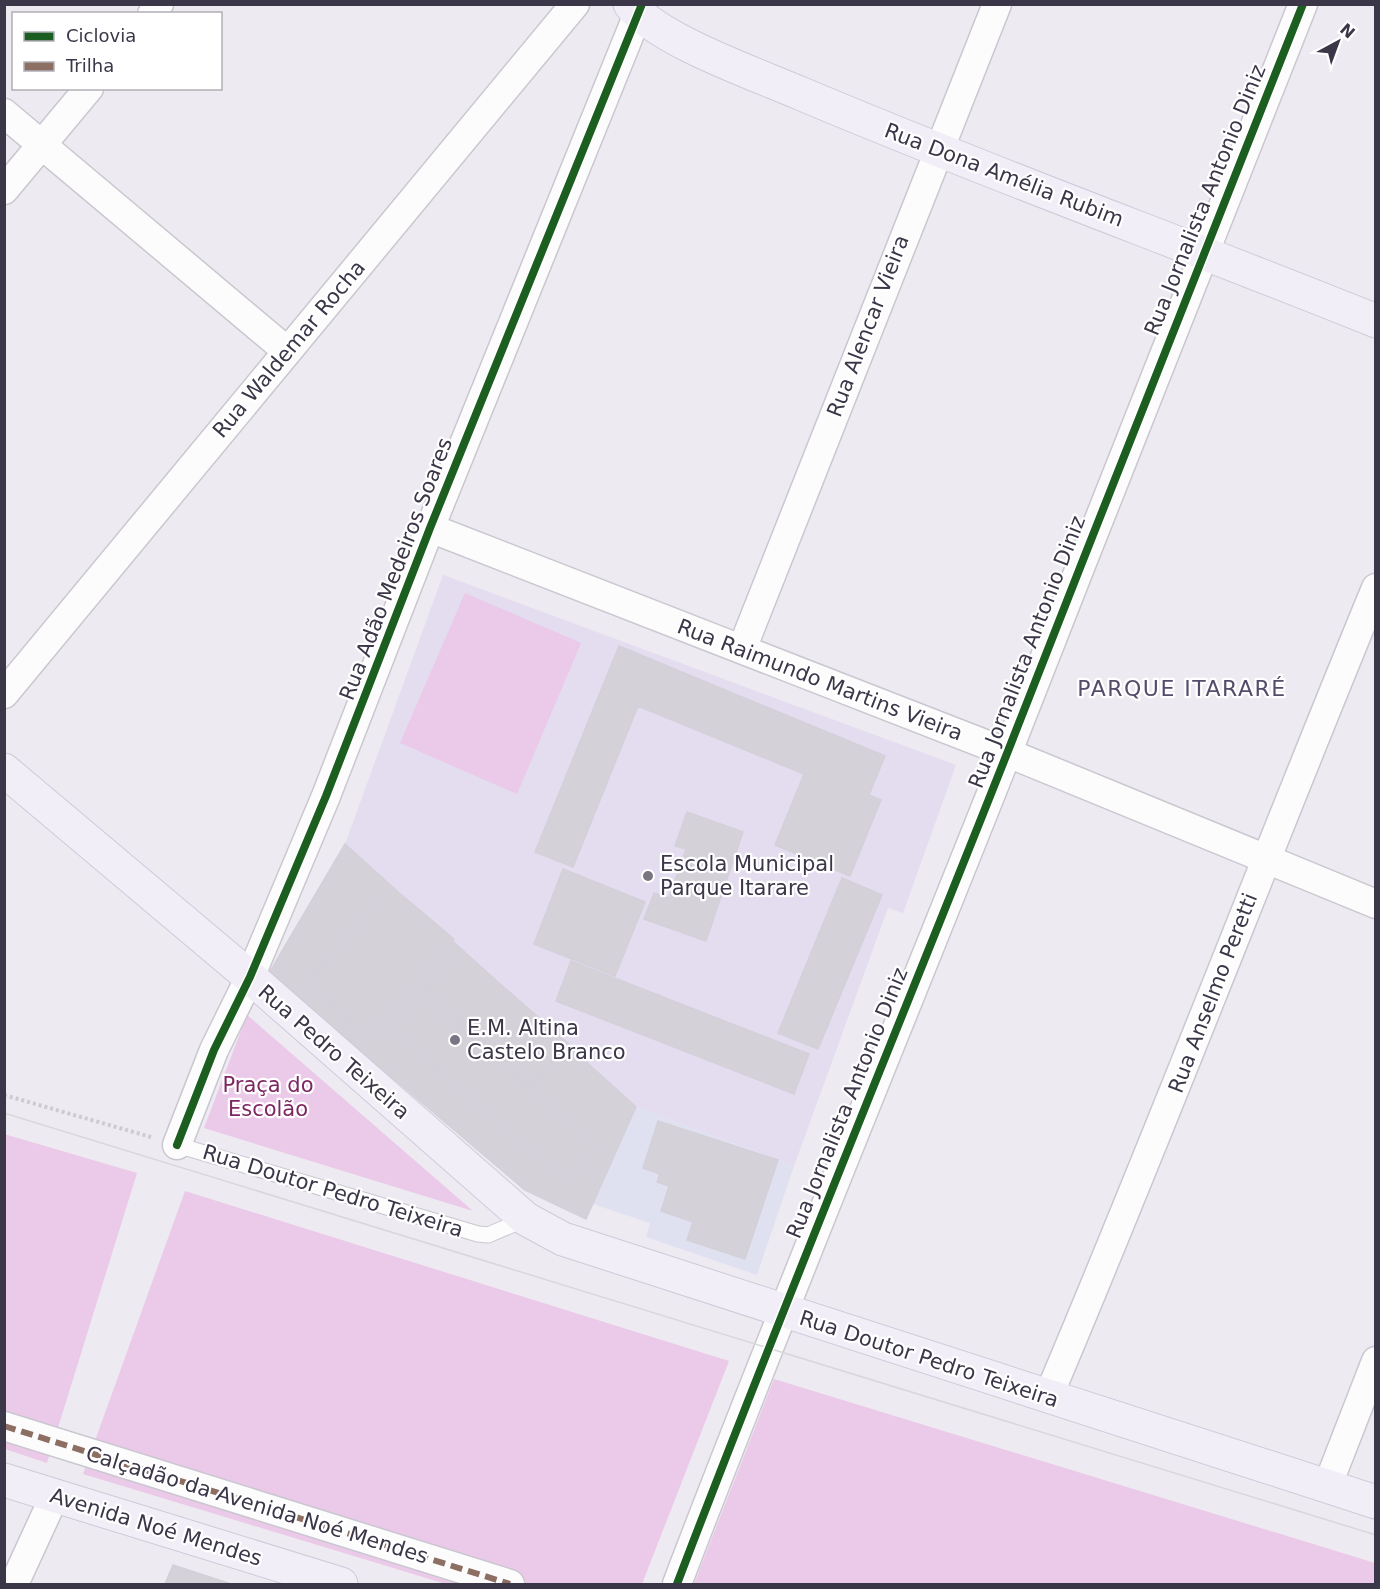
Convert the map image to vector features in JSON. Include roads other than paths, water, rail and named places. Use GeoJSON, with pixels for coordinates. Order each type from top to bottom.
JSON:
{"type":"FeatureCollection","features":[{"type":"Feature","properties":{"kind":"main road","name":"Rua Dona Amélia Rubim"},"geometry":{"type":"LineString","coordinates":[[637,8],[669,35],[937,151],[1203,252],[1376,321]]}},
{"type":"Feature","properties":{"kind":"main road","name":"Rua Pedro Teixeira"},"geometry":{"type":"LineString","coordinates":[[4,770],[250,977],[526,1219]]}},
{"type":"Feature","properties":{"kind":"main road","name":"Rua Doutor Pedro Teixeira"},"geometry":{"type":"LineString","coordinates":[[526,1219],[563,1239],[1376,1502]]}},
{"type":"Feature","properties":{"kind":"main road","name":"Avenida Noé Mendes"},"geometry":{"type":"LineString","coordinates":[[4,1480],[341,1584]]}},
{"type":"Feature","properties":{"kind":"street","name":"Rua Waldemar Rocha"},"geometry":{"type":"LineString","coordinates":[[4,694],[575,4]]}},
{"type":"Feature","properties":{"kind":"street","name":"Rua Alencar Vieira"},"geometry":{"type":"LineString","coordinates":[[742,649],[997,4]]}},
{"type":"Feature","properties":{"kind":"street","name":"Rua Jornalista Antonio Diniz"},"geometry":{"type":"LineString","coordinates":[[677,1584],[767,1347],[1008,753],[1203,252],[1303,4]]}},
{"type":"Feature","properties":{"kind":"street","name":"Rua Adão Medeiros Soares"},"geometry":{"type":"LineString","coordinates":[[177,1145],[214,1050],[250,977],[326,796],[637,8]]}},
{"type":"Feature","properties":{"kind":"street"},"geometry":{"type":"LineString","coordinates":[[4,190],[88,90]]}},
{"type":"Feature","properties":{"kind":"street"},"geometry":{"type":"LineString","coordinates":[[4,113],[287,351]]}},
{"type":"Feature","properties":{"kind":"street","name":"Rua Raimundo Martins Vieira"},"geometry":{"type":"LineString","coordinates":[[430,528],[1008,753],[1376,904]]}},
{"type":"Feature","properties":{"kind":"street","name":"Rua Anselmo Peretti"},"geometry":{"type":"LineString","coordinates":[[1048,1397],[1143,1170],[1265,859],[1376,588]]}},
{"type":"Feature","properties":{"kind":"street"},"geometry":{"type":"LineString","coordinates":[[1327,1487],[1376,1361]]}},
{"type":"Feature","properties":{"kind":"street","name":"Calçadão da Avenida Noé Mendes"},"geometry":{"type":"LineString","coordinates":[[4,1426],[510,1584]]}},
{"type":"Feature","properties":{"kind":"street"},"geometry":{"type":"LineString","coordinates":[[14,1584],[55,1495]]}},
{"type":"Feature","properties":{"kind":"lane","name":"Rua Doutor Pedro Teixeira"},"geometry":{"type":"LineString","coordinates":[[177,1145],[478,1234],[488,1235],[526,1219]]}},
{"type":"Feature","properties":{"kind":"tram line"},"geometry":{"type":"LineString","coordinates":[[4,1113],[1376,1535]]}},
{"type":"Feature","properties":{"kind":"place","name":"Escola Municipal Parque Itarare"},"geometry":{"type":"Point","coordinates":[648,876]}},
{"type":"Feature","properties":{"kind":"place","name":"E.M. Altina Castelo Branco"},"geometry":{"type":"Point","coordinates":[455,1040]}},
{"type":"Feature","properties":{"kind":"district","name":"PARQUE ITARARÉ"},"geometry":{"type":"Point","coordinates":[1182,688]}},
{"type":"Feature","properties":{"kind":"park label","name":"Praça do Escolão"},"geometry":{"type":"Point","coordinates":[268,1097]}}]}
